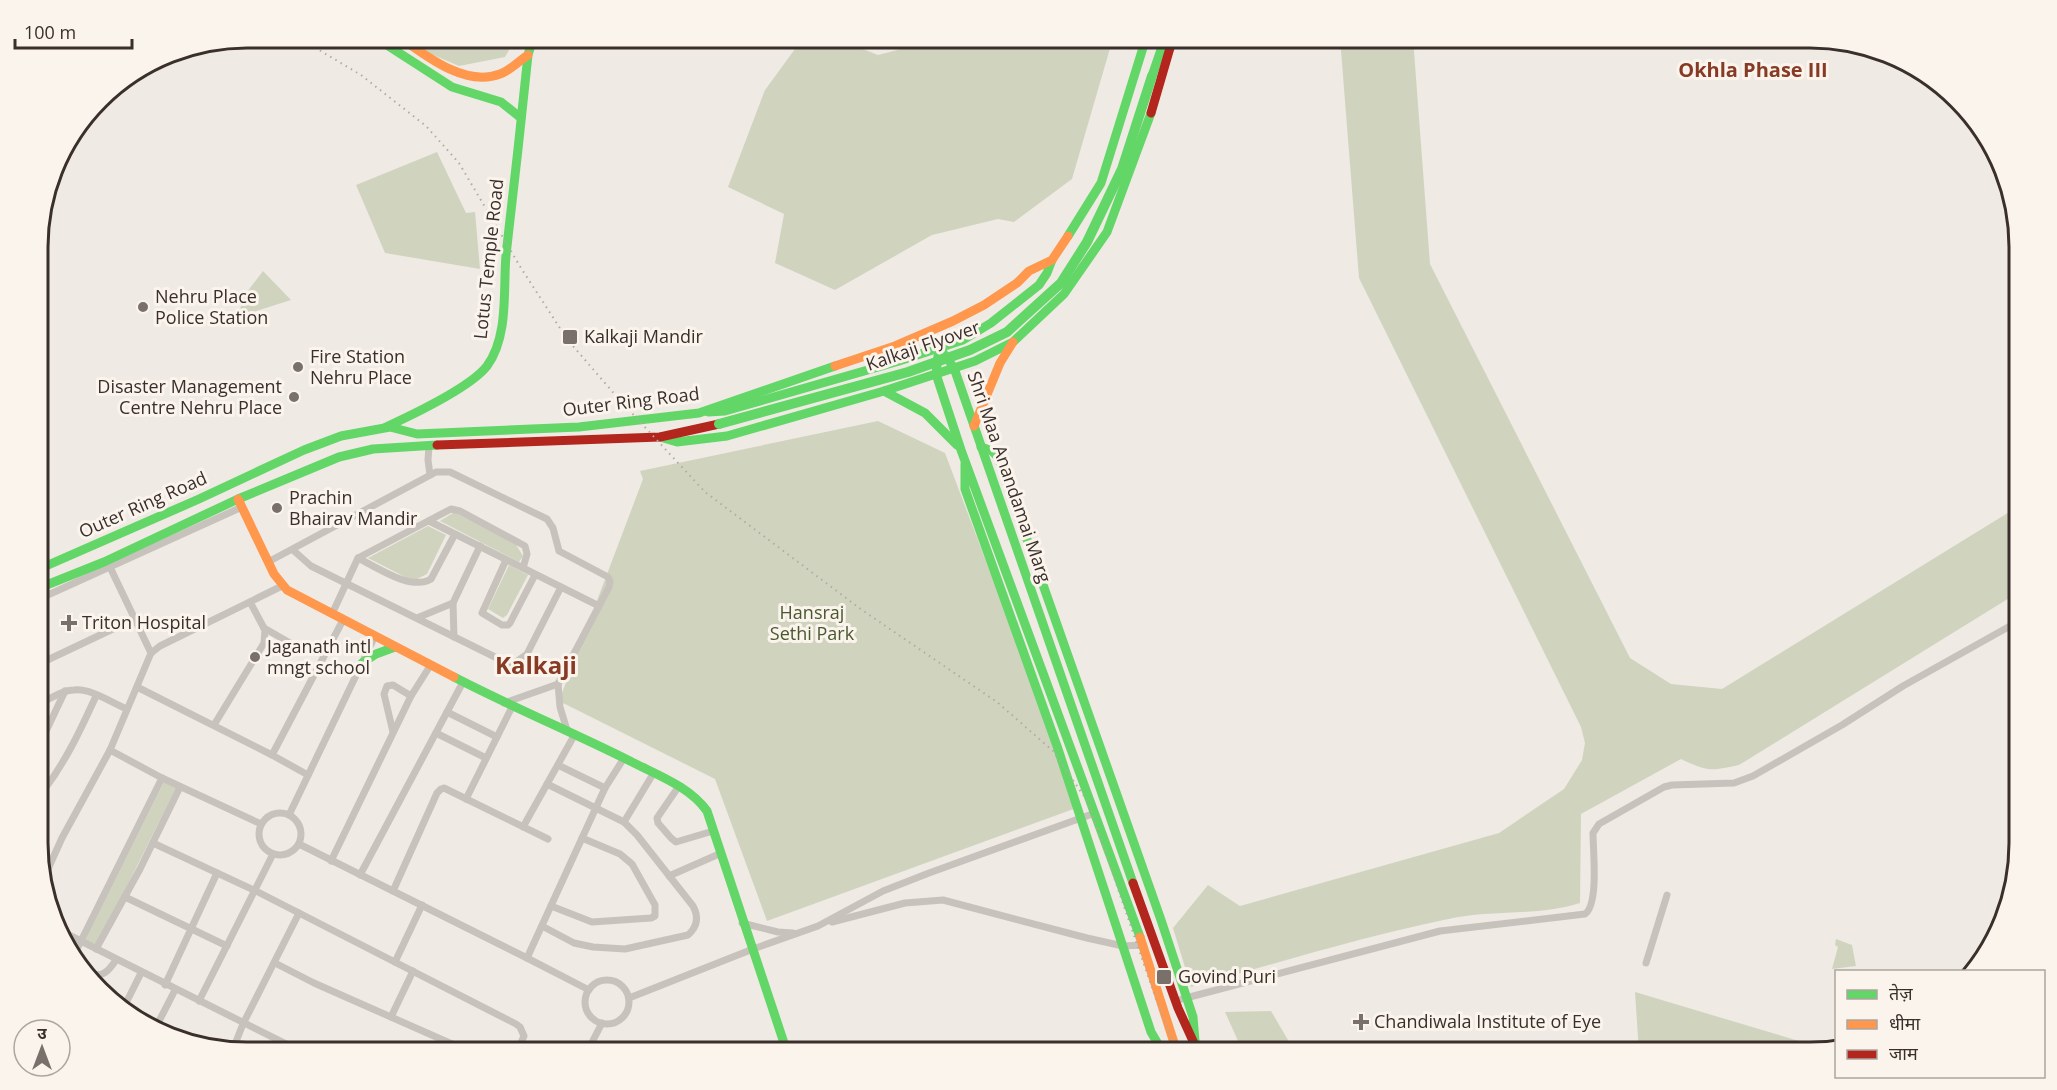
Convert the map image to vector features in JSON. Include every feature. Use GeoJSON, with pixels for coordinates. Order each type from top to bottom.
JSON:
{"type":"FeatureCollection","features":[{"type":"Feature","properties":{"kind":"main road"},"geometry":{"type":"LineString","coordinates":[[392,48],[452,87],[501,102],[521,118]]}},
{"type":"Feature","properties":{"kind":"main road"},"geometry":{"type":"LineString","coordinates":[[416,48],[436,62],[472,75],[494,76],[528,55]]}},
{"type":"Feature","properties":{"kind":"main road","name":"Lotus Temple Road"},"geometry":{"type":"LineString","coordinates":[[386,427],[419,412],[471,382],[486,367],[495,350],[503,301],[530,48]]}},
{"type":"Feature","properties":{"kind":"main road","name":"Outer Ring Road"},"geometry":{"type":"LineString","coordinates":[[48,565],[304,450],[341,436],[386,427],[414,434],[428,434],[579,427],[699,413],[868,356],[934,330],[984,305],[1017,283],[1029,271],[1052,260],[1101,183],[1143,48]]}},
{"type":"Feature","properties":{"kind":"main road","name":"Kalkaji Flyover"},"geometry":{"type":"LineString","coordinates":[[660,437],[720,424],[908,372],[970,350],[1007,332],[1061,283],[1087,242],[1122,169],[1162,48]]}},
{"type":"Feature","properties":{"kind":"main road"},"geometry":{"type":"LineString","coordinates":[[660,437],[677,442],[727,436],[936,374],[975,361],[1013,342],[1064,294],[1112,224],[1170,48]]}},
{"type":"Feature","properties":{"kind":"main road"},"geometry":{"type":"LineString","coordinates":[[699,413],[725,411],[963,340],[1007,311],[1039,285],[1052,260]]}},
{"type":"Feature","properties":{"kind":"main road"},"geometry":{"type":"LineString","coordinates":[[1007,311],[1005,319],[1008,329],[1014,333],[1024,333]]}},
{"type":"Feature","properties":{"kind":"main road"},"geometry":{"type":"LineString","coordinates":[[974,426],[1000,363],[1013,342]]}},
{"type":"Feature","properties":{"kind":"main road","name":"Shri Maa Anandamai Marg"},"geometry":{"type":"LineString","coordinates":[[939,347],[954,368],[981,447],[992,451],[998,457],[1181,999]]}},
{"type":"Feature","properties":{"kind":"main road","name":"Shri Maa Anandamai Marg"},"geometry":{"type":"LineString","coordinates":[[939,347],[936,374],[961,450],[1143,945],[1174,1042]]}},
{"type":"Feature","properties":{"kind":"main road"},"geometry":{"type":"LineString","coordinates":[[836,378],[843,385],[845,394],[836,405]]}},
{"type":"Feature","properties":{"kind":"main road"},"geometry":{"type":"LineString","coordinates":[[884,391],[933,417],[961,450]]}},
{"type":"Feature","properties":{"kind":"main road","name":"Outer Ring Road"},"geometry":{"type":"LineString","coordinates":[[48,585],[108,564],[339,457],[373,449],[400,446],[660,437]]}},
{"type":"Feature","properties":{"kind":"main road"},"geometry":{"type":"LineString","coordinates":[[966,462],[965,489],[1057,746],[1151,1032],[1157,1042]]}},
{"type":"Feature","properties":{"kind":"main road"},"geometry":{"type":"LineString","coordinates":[[240,503],[282,586],[430,666],[680,786],[704,805],[784,1042]]}},
{"type":"Feature","properties":{"kind":"main road"},"geometry":{"type":"LineString","coordinates":[[362,663],[376,654],[395,647]]}},
{"type":"Feature","properties":{"kind":"main road"},"geometry":{"type":"LineString","coordinates":[[1181,999],[1193,1017],[1195,1042]]}},
{"type":"Feature","properties":{"kind":"street"},"geometry":{"type":"LineString","coordinates":[[429,446],[430,475]]}},
{"type":"Feature","properties":{"kind":"street"},"geometry":{"type":"LineString","coordinates":[[268,562],[436,472],[450,472],[547,519],[553,528],[559,550],[609,579],[609,587],[558,684],[560,707],[571,732],[558,765],[523,827]]}},
{"type":"Feature","properties":{"kind":"street"},"geometry":{"type":"LineString","coordinates":[[332,614],[358,558],[451,509],[460,511],[525,546],[527,554],[523,568]]}},
{"type":"Feature","properties":{"kind":"street"},"geometry":{"type":"LineString","coordinates":[[429,521],[598,606]]}},
{"type":"Feature","properties":{"kind":"street"},"geometry":{"type":"LineString","coordinates":[[358,558],[410,583],[425,583],[431,579],[455,534]]}},
{"type":"Feature","properties":{"kind":"street"},"geometry":{"type":"LineString","coordinates":[[454,637],[453,603],[480,546]]}},
{"type":"Feature","properties":{"kind":"street"},"geometry":{"type":"LineString","coordinates":[[293,550],[306,563],[503,662],[516,662],[528,654],[561,587]]}},
{"type":"Feature","properties":{"kind":"street"},"geometry":{"type":"LineString","coordinates":[[506,560],[482,610],[483,615],[502,626],[510,623],[535,575]]}},
{"type":"Feature","properties":{"kind":"street"},"geometry":{"type":"LineString","coordinates":[[48,594],[108,564],[151,652]]}},
{"type":"Feature","properties":{"kind":"street"},"geometry":{"type":"LineString","coordinates":[[50,865],[110,750],[151,652],[282,586]]}},
{"type":"Feature","properties":{"kind":"street"},"geometry":{"type":"LineString","coordinates":[[214,725],[262,650],[265,637],[264,628],[250,602]]}},
{"type":"Feature","properties":{"kind":"street"},"geometry":{"type":"LineString","coordinates":[[417,618],[453,603]]}},
{"type":"Feature","properties":{"kind":"street"},"geometry":{"type":"LineString","coordinates":[[48,659],[134,619]]}},
{"type":"Feature","properties":{"kind":"street"},"geometry":{"type":"LineString","coordinates":[[272,755],[343,620]]}},
{"type":"Feature","properties":{"kind":"street"},"geometry":{"type":"LineString","coordinates":[[1181,999],[1440,931],[1585,914],[1589,911],[1593,899],[1593,833],[1599,824],[1664,787],[1734,783],[1754,776],[1842,725],[1903,686],[2009,627]]}},
{"type":"Feature","properties":{"kind":"street"},"geometry":{"type":"LineString","coordinates":[[264,628],[290,644]]}},
{"type":"Feature","properties":{"kind":"street"},"geometry":{"type":"LineString","coordinates":[[289,815],[375,636]]}},
{"type":"Feature","properties":{"kind":"street"},"geometry":{"type":"LineString","coordinates":[[331,861],[411,696],[430,666]]}},
{"type":"Feature","properties":{"kind":"street"},"geometry":{"type":"LineString","coordinates":[[360,875],[463,682]]}},
{"type":"Feature","properties":{"kind":"street"},"geometry":{"type":"LineString","coordinates":[[466,799],[496,737],[508,705],[558,684]]}},
{"type":"Feature","properties":{"kind":"street"},"geometry":{"type":"LineString","coordinates":[[393,732],[385,697],[387,686],[393,685],[411,696]]}},
{"type":"Feature","properties":{"kind":"street"},"geometry":{"type":"LineString","coordinates":[[137,687],[308,775]]}},
{"type":"Feature","properties":{"kind":"street"},"geometry":{"type":"LineString","coordinates":[[48,700],[75,689],[127,710]]}},
{"type":"Feature","properties":{"kind":"street"},"geometry":{"type":"LineString","coordinates":[[48,727],[65,691]]}},
{"type":"Feature","properties":{"kind":"street"},"geometry":{"type":"LineString","coordinates":[[48,785],[74,745],[96,696]]}},
{"type":"Feature","properties":{"kind":"street"},"geometry":{"type":"LineString","coordinates":[[447,712],[496,737]]}},
{"type":"Feature","properties":{"kind":"street"},"geometry":{"type":"LineString","coordinates":[[436,734],[486,758]]}},
{"type":"Feature","properties":{"kind":"street"},"geometry":{"type":"LineString","coordinates":[[110,750],[180,787],[261,824]]}},
{"type":"Feature","properties":{"kind":"street"},"geometry":{"type":"LineString","coordinates":[[528,958],[605,788],[624,758]]}},
{"type":"Feature","properties":{"kind":"street"},"geometry":{"type":"LineString","coordinates":[[558,765],[605,788]]}},
{"type":"Feature","properties":{"kind":"street"},"geometry":{"type":"LineString","coordinates":[[624,822],[652,774]]}},
{"type":"Feature","properties":{"kind":"street"},"geometry":{"type":"LineString","coordinates":[[78,948],[162,778]]}},
{"type":"Feature","properties":{"kind":"street"},"geometry":{"type":"LineString","coordinates":[[542,926],[574,943],[625,949],[688,935],[698,917],[696,911],[669,876],[624,822],[547,784]]}},
{"type":"Feature","properties":{"kind":"street"},"geometry":{"type":"LineString","coordinates":[[680,786],[658,815],[658,823],[676,842],[713,831]]}},
{"type":"Feature","properties":{"kind":"street"},"geometry":{"type":"LineString","coordinates":[[96,949],[153,843],[180,787]]}},
{"type":"Feature","properties":{"kind":"street"},"geometry":{"type":"LineString","coordinates":[[393,891],[438,790],[444,789],[548,839]]}},
{"type":"Feature","properties":{"kind":"street"},"geometry":{"type":"LineString","coordinates":[[818,926],[883,891],[1095,813]]}},
{"type":"Feature","properties":{"kind":"street"},"geometry":{"type":"LineString","coordinates":[[273,814],[289,815],[299,825],[301,835],[299,844],[288,854],[273,854],[261,844],[259,836],[261,824],[273,814]]}},
{"type":"Feature","properties":{"kind":"street"},"geometry":{"type":"LineString","coordinates":[[551,906],[592,922],[655,916],[655,905],[632,864],[620,854],[582,838]]}},
{"type":"Feature","properties":{"kind":"street"},"geometry":{"type":"LineString","coordinates":[[153,843],[256,891],[463,995],[520,1027],[524,1036],[521,1042]]}},
{"type":"Feature","properties":{"kind":"street"},"geometry":{"type":"LineString","coordinates":[[299,844],[589,990]]}},
{"type":"Feature","properties":{"kind":"street"},"geometry":{"type":"LineString","coordinates":[[199,1001],[273,854]]}},
{"type":"Feature","properties":{"kind":"street"},"geometry":{"type":"LineString","coordinates":[[669,876],[720,854]]}},
{"type":"Feature","properties":{"kind":"street"},"geometry":{"type":"LineString","coordinates":[[165,985],[217,873]]}},
{"type":"Feature","properties":{"kind":"street"},"geometry":{"type":"LineString","coordinates":[[1646,963],[1667,895]]}},
{"type":"Feature","properties":{"kind":"street"},"geometry":{"type":"LineString","coordinates":[[124,897],[227,946]]}},
{"type":"Feature","properties":{"kind":"street"},"geometry":{"type":"LineString","coordinates":[[629,998],[818,926],[904,903],[943,900],[1123,946],[1143,945]]}},
{"type":"Feature","properties":{"kind":"street"},"geometry":{"type":"LineString","coordinates":[[395,962],[422,905]]}},
{"type":"Feature","properties":{"kind":"street"},"geometry":{"type":"LineString","coordinates":[[236,1041],[299,913]]}},
{"type":"Feature","properties":{"kind":"street"},"geometry":{"type":"LineString","coordinates":[[742,923],[778,932],[798,933]]}},
{"type":"Feature","properties":{"kind":"street"},"geometry":{"type":"LineString","coordinates":[[72,937],[280,1042]]}},
{"type":"Feature","properties":{"kind":"street"},"geometry":{"type":"LineString","coordinates":[[99,976],[105,974],[116,960]]}},
{"type":"Feature","properties":{"kind":"street"},"geometry":{"type":"LineString","coordinates":[[275,963],[447,1042]]}},
{"type":"Feature","properties":{"kind":"street"},"geometry":{"type":"LineString","coordinates":[[391,1017],[413,970]]}},
{"type":"Feature","properties":{"kind":"street"},"geometry":{"type":"LineString","coordinates":[[127,1001],[141,973]]}},
{"type":"Feature","properties":{"kind":"street"},"geometry":{"type":"LineString","coordinates":[[610,980],[622,986],[629,998],[628,1010],[615,1022],[602,1023],[596,1020],[588,1011],[586,999],[589,990],[597,983],[610,980]]}},
{"type":"Feature","properties":{"kind":"street"},"geometry":{"type":"LineString","coordinates":[[159,1021],[175,990]]}},
{"type":"Feature","properties":{"kind":"street"},"geometry":{"type":"LineString","coordinates":[[592,1042],[602,1023]]}},
{"type":"Feature","properties":{"kind":"green space"},"geometry":{"type":"Polygon","coordinates":[[[417,48],[510,48],[505,57],[459,66],[417,48]]]}},
{"type":"Feature","properties":{"kind":"green space"},"geometry":{"type":"Polygon","coordinates":[[[796,48],[860,48],[878,55],[905,48],[1110,48],[1072,179],[1014,222],[998,219],[932,235],[835,290],[775,263],[784,214],[728,187],[765,90],[796,48]]]}},
{"type":"Feature","properties":{"kind":"green space"},"geometry":{"type":"Polygon","coordinates":[[[1341,48],[1414,48],[1430,264],[1630,658],[1671,684],[1722,689],[2009,512],[2009,598],[1739,765],[1710,769],[1681,759],[1581,814],[1580,903],[1549,910],[1469,916],[1420,925],[1191,987],[1173,928],[1208,885],[1240,906],[1499,833],[1564,789],[1582,760],[1585,743],[1581,727],[1359,278],[1341,48]]]}},
{"type":"Feature","properties":{"kind":"green space"},"geometry":{"type":"Polygon","coordinates":[[[437,152],[466,213],[475,212],[480,269],[385,253],[356,185],[437,152]]]}},
{"type":"Feature","properties":{"kind":"green space"},"geometry":{"type":"Polygon","coordinates":[[[263,271],[291,300],[241,316],[241,304],[263,271]]]}},
{"type":"Feature","properties":{"kind":"green space","name":"Hansraj Sethi Park"},"geometry":{"type":"Polygon","coordinates":[[[878,421],[945,453],[1079,807],[767,921],[715,779],[559,701],[643,479],[640,471],[878,421]]]}},
{"type":"Feature","properties":{"kind":"green space"},"geometry":{"type":"Polygon","coordinates":[[[456,511],[515,543],[523,556],[519,562],[440,521],[456,511]]]}},
{"type":"Feature","properties":{"kind":"green space"},"geometry":{"type":"Polygon","coordinates":[[[428,526],[446,535],[427,574],[413,581],[368,558],[428,526]]]}},
{"type":"Feature","properties":{"kind":"green space"},"geometry":{"type":"Polygon","coordinates":[[[509,565],[528,575],[507,615],[503,618],[488,609],[509,565]]]}},
{"type":"Feature","properties":{"kind":"green space"},"geometry":{"type":"Polygon","coordinates":[[[164,782],[176,788],[97,946],[85,940],[164,782]]]}},
{"type":"Feature","properties":{"kind":"green space"},"geometry":{"type":"Polygon","coordinates":[[[1836,939],[1852,945],[1856,966],[1832,969],[1838,947],[1835,945],[1836,939]]]}},
{"type":"Feature","properties":{"kind":"green space"},"geometry":{"type":"Polygon","coordinates":[[[1635,992],[1802,1042],[1638,1042],[1635,992]]]}},
{"type":"Feature","properties":{"kind":"green space"},"geometry":{"type":"Polygon","coordinates":[[[1271,1011],[1289,1042],[1238,1042],[1225,1012],[1271,1011]]]}},
{"type":"Feature","properties":{"kind":"railway"},"geometry":{"type":"LineString","coordinates":[[316,48],[361,75],[426,126],[459,163],[521,268],[567,339],[705,492],[862,610],[997,702],[1053,751],[1088,802],[1173,1042]]}},
{"type":"Feature","properties":{"kind":"traffic: fast"},"geometry":{"type":"LineString","coordinates":[[392,48],[452,87],[501,102],[521,118]]}},
{"type":"Feature","properties":{"kind":"traffic: fast"},"geometry":{"type":"LineString","coordinates":[[386,427],[468,383],[487,366],[499,341],[504,312],[506,255],[530,48]]}},
{"type":"Feature","properties":{"kind":"traffic: fast"},"geometry":{"type":"LineString","coordinates":[[1068,236],[1101,183],[1143,48]]}},
{"type":"Feature","properties":{"kind":"traffic: fast"},"geometry":{"type":"LineString","coordinates":[[1152,76],[1162,48]]}},
{"type":"Feature","properties":{"kind":"traffic: fast"},"geometry":{"type":"LineString","coordinates":[[719,424],[908,372],[970,350],[1007,332],[1061,283],[1087,242],[1122,169],[1152,76]]}},
{"type":"Feature","properties":{"kind":"traffic: fast"},"geometry":{"type":"LineString","coordinates":[[660,437],[677,442],[727,436],[884,391],[954,368],[975,361],[1013,342],[1064,294],[1107,232],[1151,113]]}},
{"type":"Feature","properties":{"kind":"traffic: fast"},"geometry":{"type":"LineString","coordinates":[[708,412],[725,411],[899,361],[963,340],[991,323],[1039,285],[1052,260]]}},
{"type":"Feature","properties":{"kind":"traffic: fast"},"geometry":{"type":"LineString","coordinates":[[939,347],[954,368],[1133,883]]}},
{"type":"Feature","properties":{"kind":"traffic: fast"},"geometry":{"type":"LineString","coordinates":[[938,356],[936,374],[961,450],[1140,937]]}},
{"type":"Feature","properties":{"kind":"traffic: fast"},"geometry":{"type":"LineString","coordinates":[[48,565],[304,450],[341,436],[390,427],[417,434],[579,427],[699,413],[835,366]]}},
{"type":"Feature","properties":{"kind":"traffic: fast"},"geometry":{"type":"LineString","coordinates":[[884,391],[925,413],[957,445]]}},
{"type":"Feature","properties":{"kind":"traffic: fast"},"geometry":{"type":"LineString","coordinates":[[48,584],[104,562],[238,499],[339,457],[373,449],[437,445]]}},
{"type":"Feature","properties":{"kind":"traffic: fast"},"geometry":{"type":"LineString","coordinates":[[981,447],[992,451],[998,457],[1161,920],[1193,1017],[1195,1041]]}},
{"type":"Feature","properties":{"kind":"traffic: fast"},"geometry":{"type":"LineString","coordinates":[[965,464],[965,489],[1057,746],[1151,1032],[1157,1042]]}},
{"type":"Feature","properties":{"kind":"traffic: fast"},"geometry":{"type":"LineString","coordinates":[[362,663],[376,654],[395,647]]}},
{"type":"Feature","properties":{"kind":"traffic: fast"},"geometry":{"type":"LineString","coordinates":[[454,677],[661,776],[700,802],[707,811],[784,1042]]}},
{"type":"Feature","properties":{"kind":"traffic: slow"},"geometry":{"type":"LineString","coordinates":[[416,48],[448,68],[474,77],[500,74],[528,55]]}},
{"type":"Feature","properties":{"kind":"traffic: slow"},"geometry":{"type":"LineString","coordinates":[[835,366],[895,346],[984,305],[1017,283],[1029,271],[1052,260],[1068,236]]}},
{"type":"Feature","properties":{"kind":"traffic: slow"},"geometry":{"type":"LineString","coordinates":[[974,426],[1000,363],[1013,342]]}},
{"type":"Feature","properties":{"kind":"traffic: slow"},"geometry":{"type":"LineString","coordinates":[[238,499],[274,574],[287,590],[454,677]]}},
{"type":"Feature","properties":{"kind":"traffic: slow"},"geometry":{"type":"LineString","coordinates":[[1140,937],[1174,1042]]}},
{"type":"Feature","properties":{"kind":"traffic: jam"},"geometry":{"type":"LineString","coordinates":[[1151,113],[1170,48]]}},
{"type":"Feature","properties":{"kind":"traffic: jam"},"geometry":{"type":"LineString","coordinates":[[437,445],[660,437],[719,424]]}},
{"type":"Feature","properties":{"kind":"traffic: jam"},"geometry":{"type":"LineString","coordinates":[[1133,883],[1178,1008],[1193,1042]]}},
{"type":"Feature","properties":{"kind":"place","name":"Nehru Place Police Station"},"geometry":{"type":"Point","coordinates":[143,307]}},
{"type":"Feature","properties":{"kind":"place","name":"Kalkaji Mandir"},"geometry":{"type":"Point","coordinates":[570,337]}},
{"type":"Feature","properties":{"kind":"place","name":"Fire Station Nehru Place"},"geometry":{"type":"Point","coordinates":[298,367]}},
{"type":"Feature","properties":{"kind":"place","name":"Disaster Management Centre Nehru Place"},"geometry":{"type":"Point","coordinates":[294,397]}},
{"type":"Feature","properties":{"kind":"place","name":"Prachin Bhairav Mandir"},"geometry":{"type":"Point","coordinates":[277,508]}},
{"type":"Feature","properties":{"kind":"place","name":"Triton Hospital"},"geometry":{"type":"Point","coordinates":[69,623]}},
{"type":"Feature","properties":{"kind":"place","name":"Jaganath intl mngt school"},"geometry":{"type":"Point","coordinates":[255,657]}},
{"type":"Feature","properties":{"kind":"place","name":"Govind Puri"},"geometry":{"type":"Point","coordinates":[1164,977]}},
{"type":"Feature","properties":{"kind":"place","name":"Chandiwala Institute of Eye"},"geometry":{"type":"Point","coordinates":[1361,1022]}},
{"type":"Feature","properties":{"kind":"district","name":"Okhla Phase III"},"geometry":{"type":"Point","coordinates":[1753,70]}},
{"type":"Feature","properties":{"kind":"district","name":"Kalkaji"},"geometry":{"type":"Point","coordinates":[536,666]}}]}
